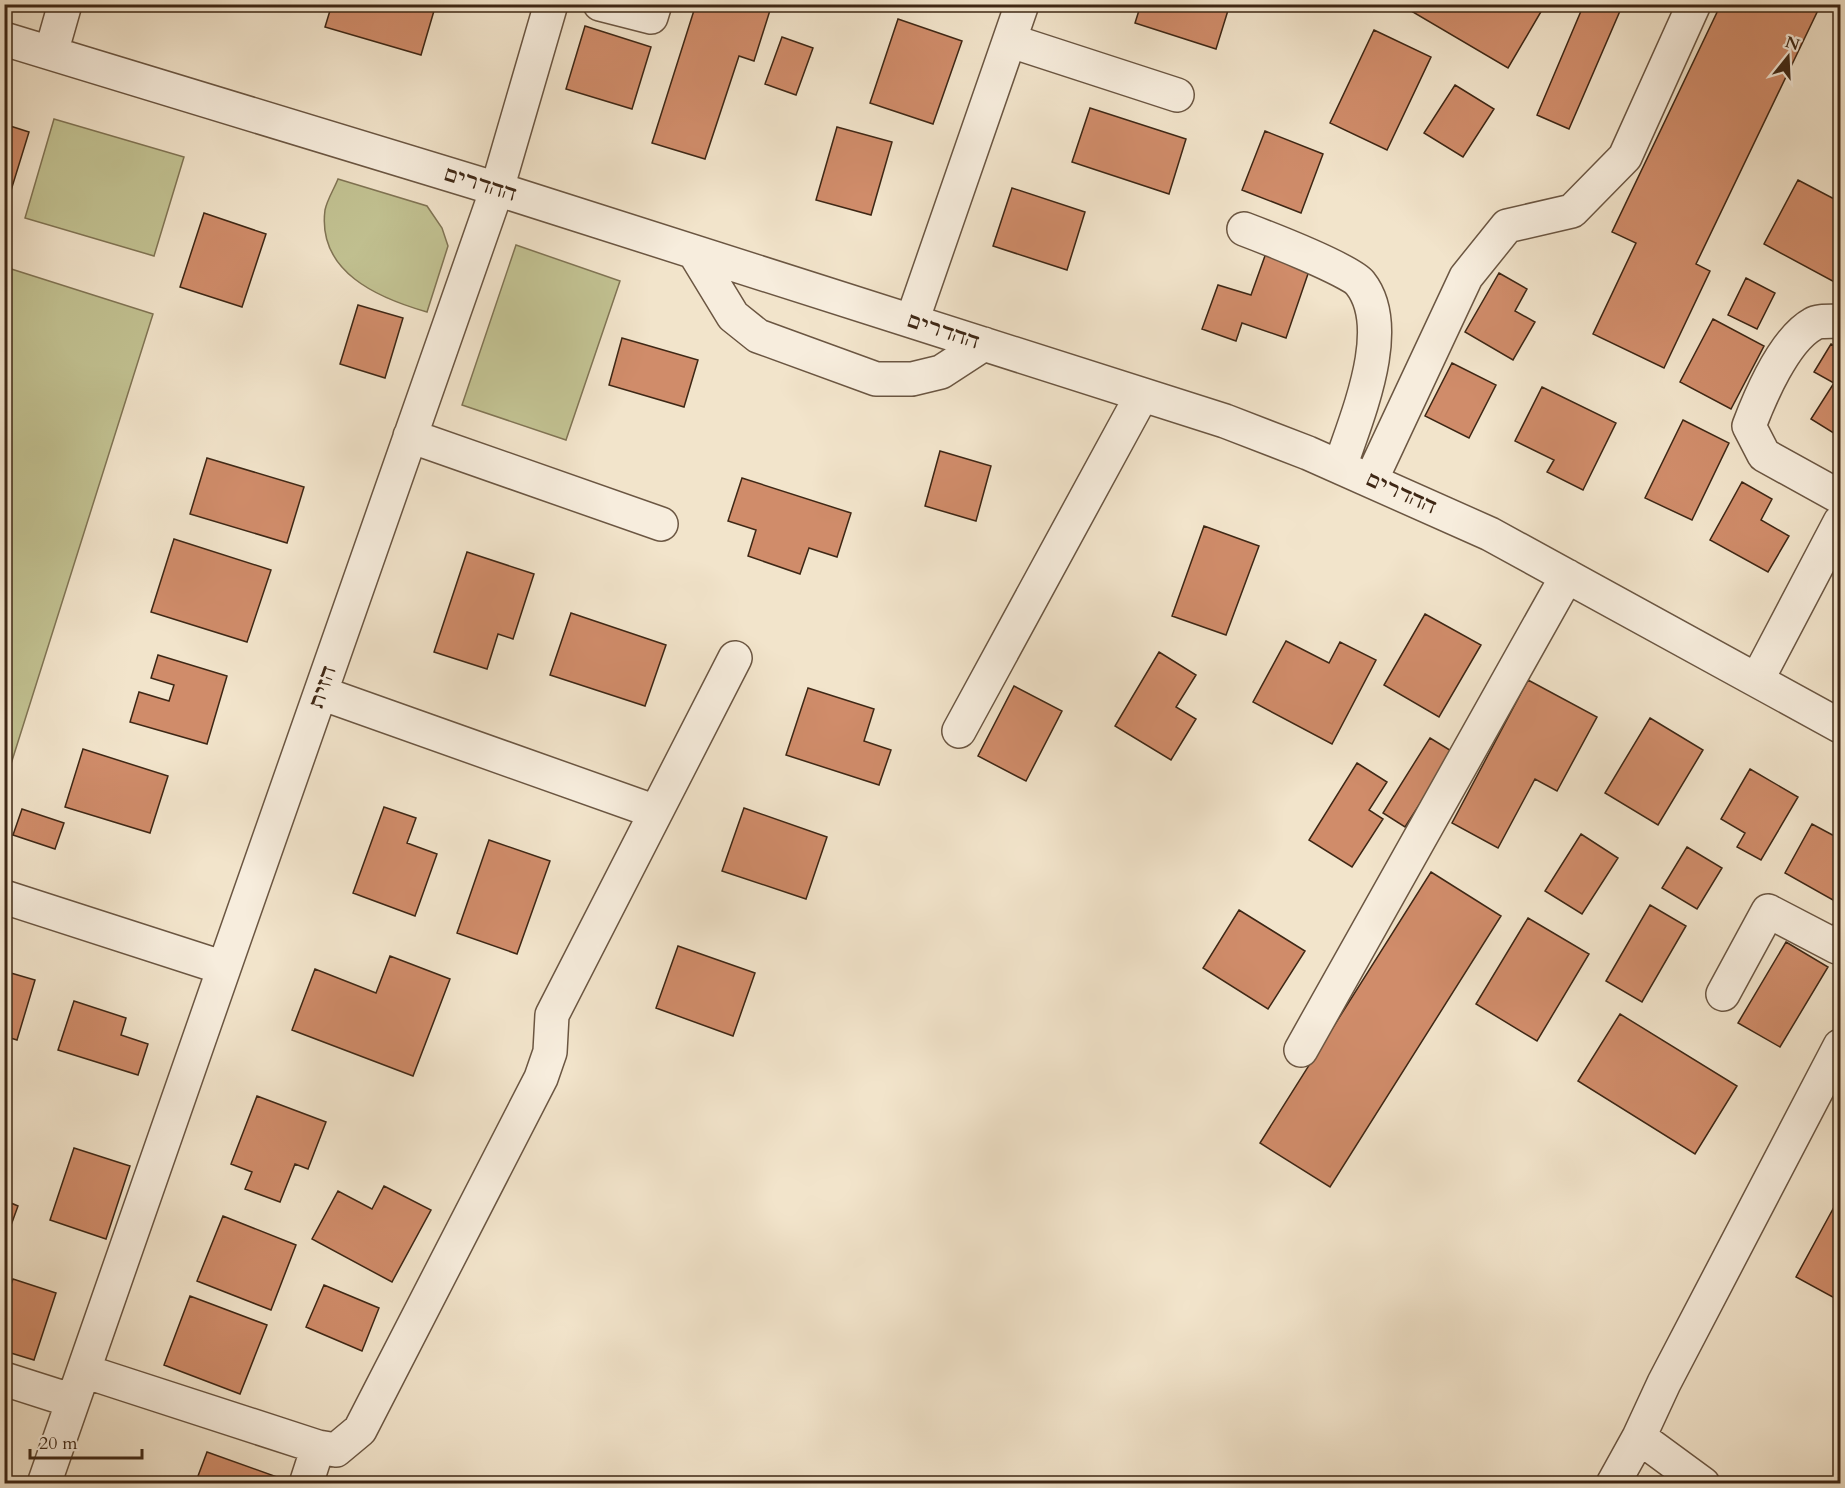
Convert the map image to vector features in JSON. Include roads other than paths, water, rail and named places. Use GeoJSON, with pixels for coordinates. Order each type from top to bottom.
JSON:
{"type":"FeatureCollection","features":[{"type":"Feature","properties":{"kind":"street"},"geometry":{"type":"LineString","coordinates":[[51,53],[65,4]]}},
{"type":"Feature","properties":{"kind":"street","name":"הזית"},"geometry":{"type":"LineString","coordinates":[[44,1484],[497,189],[552,4]]}},
{"type":"Feature","properties":{"kind":"street"},"geometry":{"type":"LineString","coordinates":[[600,4],[651,17],[655,4]]}},
{"type":"Feature","properties":{"kind":"street"},"geometry":{"type":"LineString","coordinates":[[912,321],[1022,4]]}},
{"type":"Feature","properties":{"kind":"street"},"geometry":{"type":"LineString","coordinates":[[1371,480],[1466,277],[1507,226],[1572,212],[1625,157],[1694,4]]}},
{"type":"Feature","properties":{"kind":"street","name":"ההדרים"},"geometry":{"type":"LineString","coordinates":[[4,39],[497,189],[1225,421],[1340,466],[1490,534],[1840,726]]}},
{"type":"Feature","properties":{"kind":"street"},"geometry":{"type":"LineString","coordinates":[[1011,41],[1177,95]]}},
{"type":"Feature","properties":{"kind":"street"},"geometry":{"type":"LineString","coordinates":[[1244,229],[1360,281],[1374,309],[1375,336],[1364,392],[1340,466]]}},
{"type":"Feature","properties":{"kind":"street"},"geometry":{"type":"LineString","coordinates":[[694,252],[734,316],[758,336],[876,379],[912,379],[941,372],[984,344]]}},
{"type":"Feature","properties":{"kind":"street"},"geometry":{"type":"LineString","coordinates":[[1840,321],[1813,323],[1793,343],[1765,384],[1749,426],[1764,455],[1840,497]]}},
{"type":"Feature","properties":{"kind":"street"},"geometry":{"type":"LineString","coordinates":[[959,731],[1142,395]]}},
{"type":"Feature","properties":{"kind":"street"},"geometry":{"type":"LineString","coordinates":[[410,436],[661,525]]}},
{"type":"Feature","properties":{"kind":"street"},"geometry":{"type":"LineString","coordinates":[[1757,680],[1840,522]]}},
{"type":"Feature","properties":{"kind":"street"},"geometry":{"type":"LineString","coordinates":[[1301,1050],[1567,576]]}},
{"type":"Feature","properties":{"kind":"street"},"geometry":{"type":"LineString","coordinates":[[4,1379],[78,1386],[336,1450],[360,1430],[541,1078],[550,1052],[552,1015],[735,658]]}},
{"type":"Feature","properties":{"kind":"street"},"geometry":{"type":"LineString","coordinates":[[321,693],[656,812]]}},
{"type":"Feature","properties":{"kind":"street"},"geometry":{"type":"LineString","coordinates":[[4,897],[224,968]]}},
{"type":"Feature","properties":{"kind":"street"},"geometry":{"type":"LineString","coordinates":[[1723,994],[1768,912],[1837,947],[1840,940]]}},
{"type":"Feature","properties":{"kind":"street"},"geometry":{"type":"LineString","coordinates":[[1613,1484],[1840,1046]]}},
{"type":"Feature","properties":{"kind":"street"},"geometry":{"type":"LineString","coordinates":[[1639,1437],[1703,1484]]}},
{"type":"Feature","properties":{"kind":"street"},"geometry":{"type":"LineString","coordinates":[[306,1484],[318,1447]]}}]}
